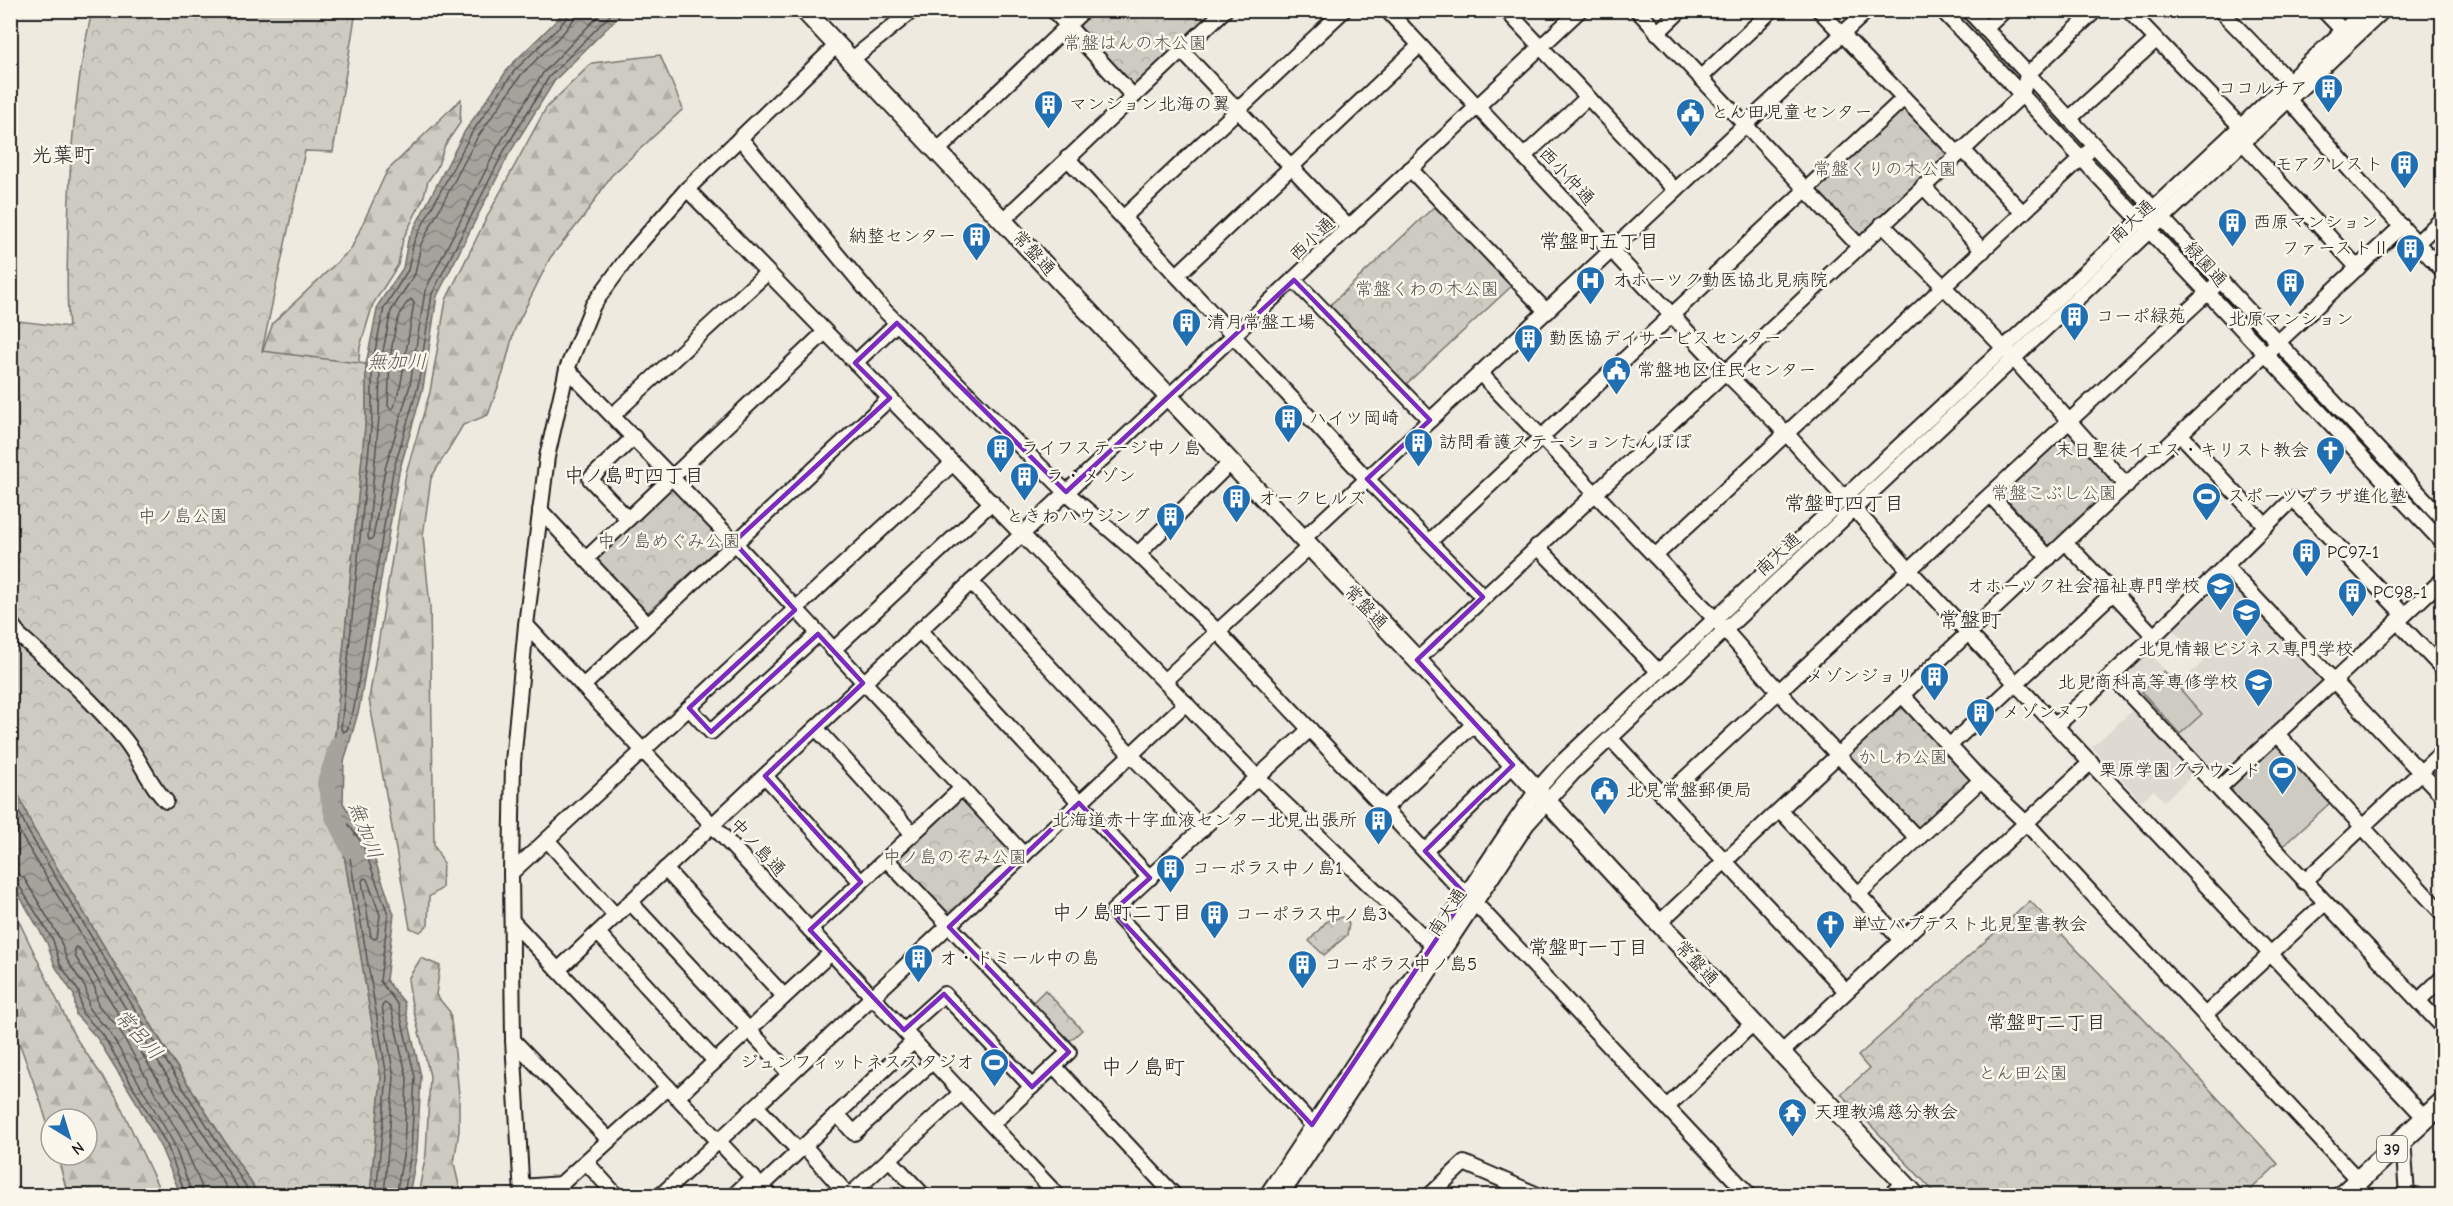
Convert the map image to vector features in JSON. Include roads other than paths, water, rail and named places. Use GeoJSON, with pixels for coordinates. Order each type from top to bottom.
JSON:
{"type":"FeatureCollection","features":[{"type":"Feature","properties":{"kind":"highway","name":"39"},"geometry":{"type":"LineString","coordinates":[[2342,1196],[2442,1103]]}},
{"type":"Feature","properties":{"kind":"main road","name":"常盤通"},"geometry":{"type":"LineString","coordinates":[[809,16],[1305,544],[1417,660],[1659,923],[1916,1196]]}},
{"type":"Feature","properties":{"kind":"street"},"geometry":{"type":"LineString","coordinates":[[850,61],[913,10]]}},
{"type":"Feature","properties":{"kind":"street"},"geometry":{"type":"LineString","coordinates":[[1053,10],[1133,96]]}},
{"type":"Feature","properties":{"kind":"street"},"geometry":{"type":"LineString","coordinates":[[936,151],[1084,10]]}},
{"type":"Feature","properties":{"kind":"street"},"geometry":{"type":"LineString","coordinates":[[1002,220],[1225,10]]}},
{"type":"Feature","properties":{"kind":"street"},"geometry":{"type":"LineString","coordinates":[[1123,218],[1344,10]]}},
{"type":"Feature","properties":{"kind":"street","name":"西小仲通"},"geometry":{"type":"LineString","coordinates":[[1387,10],[1725,372],[1786,433],[1909,570],[2426,1119]]}},
{"type":"Feature","properties":{"kind":"street"},"geometry":{"type":"LineString","coordinates":[[1506,10],[1675,190]]}},
{"type":"Feature","properties":{"kind":"street","name":"西小通"},"geometry":{"type":"LineString","coordinates":[[1066,492],[1580,10]]}},
{"type":"Feature","properties":{"kind":"street"},"geometry":{"type":"LineString","coordinates":[[1637,10],[1859,246]]}},
{"type":"Feature","properties":{"kind":"street"},"geometry":{"type":"LineString","coordinates":[[1657,33],[1681,10]]}},
{"type":"Feature","properties":{"kind":"street"},"geometry":{"type":"LineString","coordinates":[[1700,78],[1772,10]]}},
{"type":"Feature","properties":{"kind":"street"},"geometry":{"type":"LineString","coordinates":[[1819,10],[1904,98],[2023,213]]}},
{"type":"Feature","properties":{"kind":"street"},"geometry":{"type":"LineString","coordinates":[[1164,681],[1218,632],[1367,479],[1868,10]]}},
{"type":"Feature","properties":{"kind":"street","name":"緑園通"},"geometry":{"type":"LineString","coordinates":[[1942,10],[2207,293],[2440,534]]}},
{"type":"Feature","properties":{"kind":"street","name":"緑園通"},"geometry":{"type":"LineString","coordinates":[[1968,10],[2442,518]]}},
{"type":"Feature","properties":{"kind":"street"},"geometry":{"type":"LineString","coordinates":[[1985,29],[2005,10]]}},
{"type":"Feature","properties":{"kind":"street"},"geometry":{"type":"LineString","coordinates":[[1417,660],[2022,95],[2027,75],[2096,10]]}},
{"type":"Feature","properties":{"kind":"street"},"geometry":{"type":"LineString","coordinates":[[2128,10],[2241,127]]}},
{"type":"Feature","properties":{"kind":"street"},"geometry":{"type":"LineString","coordinates":[[2220,10],[2289,81]]}},
{"type":"Feature","properties":{"kind":"street"},"geometry":{"type":"LineString","coordinates":[[2323,10],[2348,36]]}},
{"type":"Feature","properties":{"kind":"street","name":"南大通"},"geometry":{"type":"LineString","coordinates":[[1541,796],[1610,738],[1844,497],[2008,353],[2158,213],[2289,100],[2348,36],[2365,10]]}},
{"type":"Feature","properties":{"kind":"street","name":"南大通"},"geometry":{"type":"LineString","coordinates":[[2158,213],[2289,81],[2384,10]]}},
{"type":"Feature","properties":{"kind":"street"},"geometry":{"type":"LineString","coordinates":[[2069,119],[2156,40]]}},
{"type":"Feature","properties":{"kind":"street"},"geometry":{"type":"LineString","coordinates":[[831,953],[715,1061],[609,1140],[561,1184],[522,1191],[513,1040],[511,873],[513,762],[526,625],[547,457],[567,369],[593,306],[631,253],[687,189],[836,46]]}},
{"type":"Feature","properties":{"kind":"street"},"geometry":{"type":"LineString","coordinates":[[1177,275],[1419,46]]}},
{"type":"Feature","properties":{"kind":"street"},"geometry":{"type":"LineString","coordinates":[[1182,51],[1349,228]]}},
{"type":"Feature","properties":{"kind":"street"},"geometry":{"type":"LineString","coordinates":[[1523,157],[1588,97]]}},
{"type":"Feature","properties":{"kind":"street"},"geometry":{"type":"LineString","coordinates":[[1429,542],[1904,98]]}},
{"type":"Feature","properties":{"kind":"street"},"geometry":{"type":"LineString","coordinates":[[2289,100],[2442,270]]}},
{"type":"Feature","properties":{"kind":"street"},"geometry":{"type":"LineString","coordinates":[[740,138],[880,306],[1066,492],[1138,554],[1218,632],[1750,1196]]}},
{"type":"Feature","properties":{"kind":"street"},"geometry":{"type":"LineString","coordinates":[[2243,142],[2358,268]]}},
{"type":"Feature","properties":{"kind":"street"},"geometry":{"type":"LineString","coordinates":[[1655,556],[2094,147]]}},
{"type":"Feature","properties":{"kind":"street"},"geometry":{"type":"LineString","coordinates":[[1067,158],[1367,479],[1483,597]]}},
{"type":"Feature","properties":{"kind":"street"},"geometry":{"type":"LineString","coordinates":[[1410,169],[1547,312]]}},
{"type":"Feature","properties":{"kind":"street"},"geometry":{"type":"LineString","coordinates":[[1923,186],[1983,250]]}},
{"type":"Feature","properties":{"kind":"street"},"geometry":{"type":"LineString","coordinates":[[687,189],[1257,777],[1432,945]]}},
{"type":"Feature","properties":{"kind":"street"},"geometry":{"type":"LineString","coordinates":[[2417,243],[2442,219]]}},
{"type":"Feature","properties":{"kind":"street"},"geometry":{"type":"LineString","coordinates":[[1882,224],[2008,353],[2068,423],[2127,486]]}},
{"type":"Feature","properties":{"kind":"street"},"geometry":{"type":"LineString","coordinates":[[1659,923],[2402,226]]}},
{"type":"Feature","properties":{"kind":"street"},"geometry":{"type":"LineString","coordinates":[[613,415],[767,273]]}},
{"type":"Feature","properties":{"kind":"street"},"geometry":{"type":"LineString","coordinates":[[1294,280],[1430,420]]}},
{"type":"Feature","properties":{"kind":"street"},"geometry":{"type":"LineString","coordinates":[[1665,797],[2220,280]]}},
{"type":"Feature","properties":{"kind":"street"},"geometry":{"type":"LineString","coordinates":[[855,363],[897,323]]}},
{"type":"Feature","properties":{"kind":"street"},"geometry":{"type":"LineString","coordinates":[[586,559],[825,332]]}},
{"type":"Feature","properties":{"kind":"street","name":"南大通"},"geometry":{"type":"LineString","coordinates":[[1272,1195],[1561,763],[1659,672],[1720,624],[1854,508],[2008,353]]}},
{"type":"Feature","properties":{"kind":"street"},"geometry":{"type":"LineString","coordinates":[[567,369],[673,477],[1024,855]]}},
{"type":"Feature","properties":{"kind":"street"},"geometry":{"type":"LineString","coordinates":[[1480,373],[1720,624],[1778,692],[1918,839]]}},
{"type":"Feature","properties":{"kind":"street"},"geometry":{"type":"LineString","coordinates":[[583,686],[890,398]]}},
{"type":"Feature","properties":{"kind":"street"},"geometry":{"type":"LineString","coordinates":[[2181,435],[2266,526]]}},
{"type":"Feature","properties":{"kind":"street"},"geometry":{"type":"LineString","coordinates":[[628,519],[590,478],[634,437]]}},
{"type":"Feature","properties":{"kind":"street"},"geometry":{"type":"LineString","coordinates":[[511,873],[953,463]]}},
{"type":"Feature","properties":{"kind":"street"},"geometry":{"type":"LineString","coordinates":[[1138,554],[1230,464]]}},
{"type":"Feature","properties":{"kind":"street","name":"中ノ島通"},"geometry":{"type":"LineString","coordinates":[[1058,1196],[713,824],[1066,492]]}},
{"type":"Feature","properties":{"kind":"street"},"geometry":{"type":"LineString","coordinates":[[1989,495],[2049,558]]}},
{"type":"Feature","properties":{"kind":"street"},"geometry":{"type":"LineString","coordinates":[[2056,726],[2154,636],[2294,499],[2401,618],[2442,669]]}},
{"type":"Feature","properties":{"kind":"street"},"geometry":{"type":"LineString","coordinates":[[833,650],[992,502]]}},
{"type":"Feature","properties":{"kind":"street"},"geometry":{"type":"LineString","coordinates":[[540,510],[647,624]]}},
{"type":"Feature","properties":{"kind":"street"},"geometry":{"type":"LineString","coordinates":[[2066,543],[2154,636]]}},
{"type":"Feature","properties":{"kind":"street"},"geometry":{"type":"LineString","coordinates":[[1537,546],[1659,672]]}},
{"type":"Feature","properties":{"kind":"street"},"geometry":{"type":"LineString","coordinates":[[2225,566],[2442,795]]}},
{"type":"Feature","properties":{"kind":"street"},"geometry":{"type":"LineString","coordinates":[[2218,788],[2442,580]]}},
{"type":"Feature","properties":{"kind":"street"},"geometry":{"type":"LineString","coordinates":[[971,582],[1131,755],[1203,829]]}},
{"type":"Feature","properties":{"kind":"street"},"geometry":{"type":"LineString","coordinates":[[1949,746],[2113,593]]}},
{"type":"Feature","properties":{"kind":"street"},"geometry":{"type":"LineString","coordinates":[[10,622],[21,636],[125,740],[145,769],[153,788],[166,801]]}},
{"type":"Feature","properties":{"kind":"street"},"geometry":{"type":"LineString","coordinates":[[526,625],[713,824],[558,970]]}},
{"type":"Feature","properties":{"kind":"street"},"geometry":{"type":"LineString","coordinates":[[919,630],[1150,878]]}},
{"type":"Feature","properties":{"kind":"street"},"geometry":{"type":"LineString","coordinates":[[689,708],[711,732],[818,634]]}},
{"type":"Feature","properties":{"kind":"street"},"geometry":{"type":"LineString","coordinates":[[2111,675],[2442,1026]]}},
{"type":"Feature","properties":{"kind":"street"},"geometry":{"type":"LineString","coordinates":[[1902,695],[2027,824],[2358,1180]]}},
{"type":"Feature","properties":{"kind":"street"},"geometry":{"type":"LineString","coordinates":[[660,1196],[1186,703]]}},
{"type":"Feature","properties":{"kind":"street"},"geometry":{"type":"LineString","coordinates":[[1385,808],[1475,723]]}},
{"type":"Feature","properties":{"kind":"street"},"geometry":{"type":"LineString","coordinates":[[816,728],[913,834]]}},
{"type":"Feature","properties":{"kind":"street"},"geometry":{"type":"LineString","coordinates":[[1310,729],[1113,911],[1317,1129]]}},
{"type":"Feature","properties":{"kind":"street"},"geometry":{"type":"LineString","coordinates":[[2277,734],[2442,913]]}},
{"type":"Feature","properties":{"kind":"street"},"geometry":{"type":"LineString","coordinates":[[1610,738],[1846,991]]}},
{"type":"Feature","properties":{"kind":"street"},"geometry":{"type":"LineString","coordinates":[[2304,882],[2442,752]]}},
{"type":"Feature","properties":{"kind":"street"},"geometry":{"type":"LineString","coordinates":[[1781,1053],[2091,762]]}},
{"type":"Feature","properties":{"kind":"street"},"geometry":{"type":"LineString","coordinates":[[1425,851],[1513,765]]}},
{"type":"Feature","properties":{"kind":"street"},"geometry":{"type":"LineString","coordinates":[[765,776],[861,882]]}},
{"type":"Feature","properties":{"kind":"street"},"geometry":{"type":"LineString","coordinates":[[1857,895],[1982,780]]}},
{"type":"Feature","properties":{"kind":"street"},"geometry":{"type":"LineString","coordinates":[[810,930],[962,788]]}},
{"type":"Feature","properties":{"kind":"street"},"geometry":{"type":"LineString","coordinates":[[1780,810],[1901,940]]}},
{"type":"Feature","properties":{"kind":"street"},"geometry":{"type":"LineString","coordinates":[[547,840],[616,916]]}},
{"type":"Feature","properties":{"kind":"street"},"geometry":{"type":"LineString","coordinates":[[886,859],[1069,1052],[992,1124]]}},
{"type":"Feature","properties":{"kind":"street"},"geometry":{"type":"LineString","coordinates":[[665,869],[784,996]]}},
{"type":"Feature","properties":{"kind":"street","name":"南大通"},"geometry":{"type":"LineString","coordinates":[[1317,1129],[1432,945],[1470,899]]}},
{"type":"Feature","properties":{"kind":"street"},"geometry":{"type":"LineString","coordinates":[[630,902],[790,1074]]}},
{"type":"Feature","properties":{"kind":"street"},"geometry":{"type":"LineString","coordinates":[[2205,1016],[2325,903]]}},
{"type":"Feature","properties":{"kind":"street"},"geometry":{"type":"LineString","coordinates":[[513,922],[762,1186]]}},
{"type":"Feature","properties":{"kind":"street"},"geometry":{"type":"LineString","coordinates":[[598,933],[715,1061]]}},
{"type":"Feature","properties":{"kind":"street"},"geometry":{"type":"LineString","coordinates":[[2419,1000],[2442,978]]}},
{"type":"Feature","properties":{"kind":"street"},"geometry":{"type":"LineString","coordinates":[[904,1030],[944,994],[1032,1087]]}},
{"type":"Feature","properties":{"kind":"street"},"geometry":{"type":"LineString","coordinates":[[1667,1107],[1753,1023]]}},
{"type":"Feature","properties":{"kind":"street"},"geometry":{"type":"LineString","coordinates":[[513,1040],[609,1140]]}},
{"type":"Feature","properties":{"kind":"street"},"geometry":{"type":"LineString","coordinates":[[734,1196],[762,1186],[914,1041]]}},
{"type":"Feature","properties":{"kind":"street"},"geometry":{"type":"LineString","coordinates":[[837,1114],[854,1133],[933,1061]]}},
{"type":"Feature","properties":{"kind":"street"},"geometry":{"type":"LineString","coordinates":[[1054,1066],[1175,1196]]}},
{"type":"Feature","properties":{"kind":"street"},"geometry":{"type":"LineString","coordinates":[[756,1106],[849,1196],[962,1092]]}},
{"type":"Feature","properties":{"kind":"street"},"geometry":{"type":"LineString","coordinates":[[2403,1139],[2407,1196]]}},
{"type":"Feature","properties":{"kind":"street"},"geometry":{"type":"LineString","coordinates":[[889,1158],[924,1196]]}},
{"type":"Feature","properties":{"kind":"street"},"geometry":{"type":"LineString","coordinates":[[586,1162],[617,1196]]}},
{"type":"Feature","properties":{"kind":"street"},"geometry":{"type":"LineString","coordinates":[[1429,1196],[1464,1162],[1536,1195]]}},
{"type":"Feature","properties":{"kind":"street"},"geometry":{"type":"LineString","coordinates":[[1889,1196],[1904,1182]]}},
{"type":"Feature","properties":{"kind":"water","name":"無加川"},"geometry":{"type":"Polygon","coordinates":[[[564,11],[624,11],[555,80],[509,154],[437,296],[423,388],[399,472],[359,709],[344,762],[343,803],[368,841],[394,914],[386,980],[404,1002],[421,1076],[417,1152],[409,1195],[370,1195],[381,1078],[331,776],[366,416],[366,364],[378,305],[403,268],[408,240],[465,131],[510,66],[564,11]]]}},
{"type":"Feature","properties":{"kind":"water","name":"常呂川"},"geometry":{"type":"Polygon","coordinates":[[[11,777],[33,828],[169,1055],[259,1195],[181,1195],[161,1148],[134,1098],[97,1038],[76,1015],[74,995],[55,966],[47,943],[11,881],[11,777]]]}},
{"type":"Feature","properties":{"kind":"waterway","name":"無加川"},"geometry":{"type":"LineString","coordinates":[[338,745],[326,784],[334,817],[350,849]]}},
{"type":"Feature","properties":{"kind":"place","name":"ココルチア"},"geometry":{"type":"Point","coordinates":[2329,114]}},
{"type":"Feature","properties":{"kind":"place","name":"マンション北海の翼"},"geometry":{"type":"Point","coordinates":[1048,130]}},
{"type":"Feature","properties":{"kind":"place","name":"とん田児童センター"},"geometry":{"type":"Point","coordinates":[1690,138]}},
{"type":"Feature","properties":{"kind":"place","name":"モアクレスト"},"geometry":{"type":"Point","coordinates":[2404,190]}},
{"type":"Feature","properties":{"kind":"place","name":"西原マンション"},"geometry":{"type":"Point","coordinates":[2232,248]}},
{"type":"Feature","properties":{"kind":"place","name":"納整センター"},"geometry":{"type":"Point","coordinates":[977,262]}},
{"type":"Feature","properties":{"kind":"place","name":"ファーストⅡ"},"geometry":{"type":"Point","coordinates":[2411,274]}},
{"type":"Feature","properties":{"kind":"place","name":"オホーツク勤医協北見病院"},"geometry":{"type":"Point","coordinates":[1591,306]}},
{"type":"Feature","properties":{"kind":"place","name":"北原マンション"},"geometry":{"type":"Point","coordinates":[2291,308]}},
{"type":"Feature","properties":{"kind":"place","name":"コーポ緑苑"},"geometry":{"type":"Point","coordinates":[2075,342]}},
{"type":"Feature","properties":{"kind":"place","name":"清月常盤工場"},"geometry":{"type":"Point","coordinates":[1186,348]}},
{"type":"Feature","properties":{"kind":"place","name":"勤医協デイサービスセンター"},"geometry":{"type":"Point","coordinates":[1528,364]}},
{"type":"Feature","properties":{"kind":"place","name":"常盤地区住民センター"},"geometry":{"type":"Point","coordinates":[1616,396]}},
{"type":"Feature","properties":{"kind":"place","name":"ハイツ岡崎"},"geometry":{"type":"Point","coordinates":[1288,444]}},
{"type":"Feature","properties":{"kind":"place","name":"訪問看護ステーションたんぽぽ"},"geometry":{"type":"Point","coordinates":[1418,468]}},
{"type":"Feature","properties":{"kind":"place","name":"ライフステージ中ノ島"},"geometry":{"type":"Point","coordinates":[1000,474]}},
{"type":"Feature","properties":{"kind":"place","name":"末日聖徒イエス・キリスト教会"},"geometry":{"type":"Point","coordinates":[2330,476]}},
{"type":"Feature","properties":{"kind":"place","name":"ラ・メゾン"},"geometry":{"type":"Point","coordinates":[1025,502]}},
{"type":"Feature","properties":{"kind":"place","name":"スポーツプラザ進化塾"},"geometry":{"type":"Point","coordinates":[2206,522]}},
{"type":"Feature","properties":{"kind":"place","name":"オークヒルズ"},"geometry":{"type":"Point","coordinates":[1237,524]}},
{"type":"Feature","properties":{"kind":"place","name":"ときわハウジング"},"geometry":{"type":"Point","coordinates":[1171,542]}},
{"type":"Feature","properties":{"kind":"place","name":"PC97-1"},"geometry":{"type":"Point","coordinates":[2306,578]}},
{"type":"Feature","properties":{"kind":"place","name":"オホーツク社会福祉専門学校"},"geometry":{"type":"Point","coordinates":[2221,612]}},
{"type":"Feature","properties":{"kind":"place","name":"PC98-1"},"geometry":{"type":"Point","coordinates":[2352,618]}},
{"type":"Feature","properties":{"kind":"place","name":"北見情報ビジネス専門学校"},"geometry":{"type":"Point","coordinates":[2246,638]}},
{"type":"Feature","properties":{"kind":"place","name":"メゾンジョリ"},"geometry":{"type":"Point","coordinates":[1935,702]}},
{"type":"Feature","properties":{"kind":"place","name":"北見商科高等専修学校"},"geometry":{"type":"Point","coordinates":[2259,708]}},
{"type":"Feature","properties":{"kind":"place","name":"メゾンヌフ"},"geometry":{"type":"Point","coordinates":[1981,738]}},
{"type":"Feature","properties":{"kind":"place","name":"栗原学園グラウンド"},"geometry":{"type":"Point","coordinates":[2282,796]}},
{"type":"Feature","properties":{"kind":"place","name":"北見常盤郵便局"},"geometry":{"type":"Point","coordinates":[1605,816]}},
{"type":"Feature","properties":{"kind":"place","name":"北海道赤十字血液センター北見出張所"},"geometry":{"type":"Point","coordinates":[1378,846]}},
{"type":"Feature","properties":{"kind":"place","name":"コーポラス中ノ島1"},"geometry":{"type":"Point","coordinates":[1171,894]}},
{"type":"Feature","properties":{"kind":"place","name":"コーポラス中ノ島3"},"geometry":{"type":"Point","coordinates":[1214,940]}},
{"type":"Feature","properties":{"kind":"place","name":"単立バプテスト北見聖書教会"},"geometry":{"type":"Point","coordinates":[1831,950]}},
{"type":"Feature","properties":{"kind":"place","name":"オ・ドミール中の島"},"geometry":{"type":"Point","coordinates":[918,984]}},
{"type":"Feature","properties":{"kind":"place","name":"コーポラス中ノ島5"},"geometry":{"type":"Point","coordinates":[1303,990]}},
{"type":"Feature","properties":{"kind":"place","name":"ジュンフィットネススタジオ"},"geometry":{"type":"Point","coordinates":[995,1088]}},
{"type":"Feature","properties":{"kind":"place","name":"天理教鴻慈分教会"},"geometry":{"type":"Point","coordinates":[1793,1138]}},
{"type":"Feature","properties":{"kind":"district","name":"光葉町"},"geometry":{"type":"Point","coordinates":[63,155]}},
{"type":"Feature","properties":{"kind":"district","name":"常盤町五丁目"},"geometry":{"type":"Point","coordinates":[1599,241]}},
{"type":"Feature","properties":{"kind":"district","name":"中ノ島町四丁目"},"geometry":{"type":"Point","coordinates":[634,475]}},
{"type":"Feature","properties":{"kind":"district","name":"常盤町四丁目"},"geometry":{"type":"Point","coordinates":[1844,503]}},
{"type":"Feature","properties":{"kind":"district","name":"常盤町"},"geometry":{"type":"Point","coordinates":[1970,620]}},
{"type":"Feature","properties":{"kind":"district","name":"中ノ島町二丁目"},"geometry":{"type":"Point","coordinates":[1122,912]}},
{"type":"Feature","properties":{"kind":"district","name":"常盤町一丁目"},"geometry":{"type":"Point","coordinates":[1588,947]}},
{"type":"Feature","properties":{"kind":"district","name":"常盤町二丁目"},"geometry":{"type":"Point","coordinates":[2046,1022]}},
{"type":"Feature","properties":{"kind":"district","name":"中ノ島町"},"geometry":{"type":"Point","coordinates":[1143,1067]}},
{"type":"Feature","properties":{"kind":"park label","name":"常盤はんの木公園"},"geometry":{"type":"Point","coordinates":[1135,43]}},
{"type":"Feature","properties":{"kind":"park label","name":"常盤くりの木公園"},"geometry":{"type":"Point","coordinates":[1885,169]}},
{"type":"Feature","properties":{"kind":"park label","name":"常盤くわの木公園"},"geometry":{"type":"Point","coordinates":[1427,289]}},
{"type":"Feature","properties":{"kind":"park label","name":"常盤こぶし公園"},"geometry":{"type":"Point","coordinates":[2054,493]}},
{"type":"Feature","properties":{"kind":"park label","name":"中ノ島公園"},"geometry":{"type":"Point","coordinates":[183,516]}},
{"type":"Feature","properties":{"kind":"park label","name":"中ノ島めぐみ公園"},"geometry":{"type":"Point","coordinates":[669,541]}},
{"type":"Feature","properties":{"kind":"park label","name":"かしわ公園"},"geometry":{"type":"Point","coordinates":[1903,757]}},
{"type":"Feature","properties":{"kind":"park label","name":"中ノ島のぞみ公園"},"geometry":{"type":"Point","coordinates":[955,857]}},
{"type":"Feature","properties":{"kind":"park label","name":"とん田公園"},"geometry":{"type":"Point","coordinates":[2023,1073]}}]}
